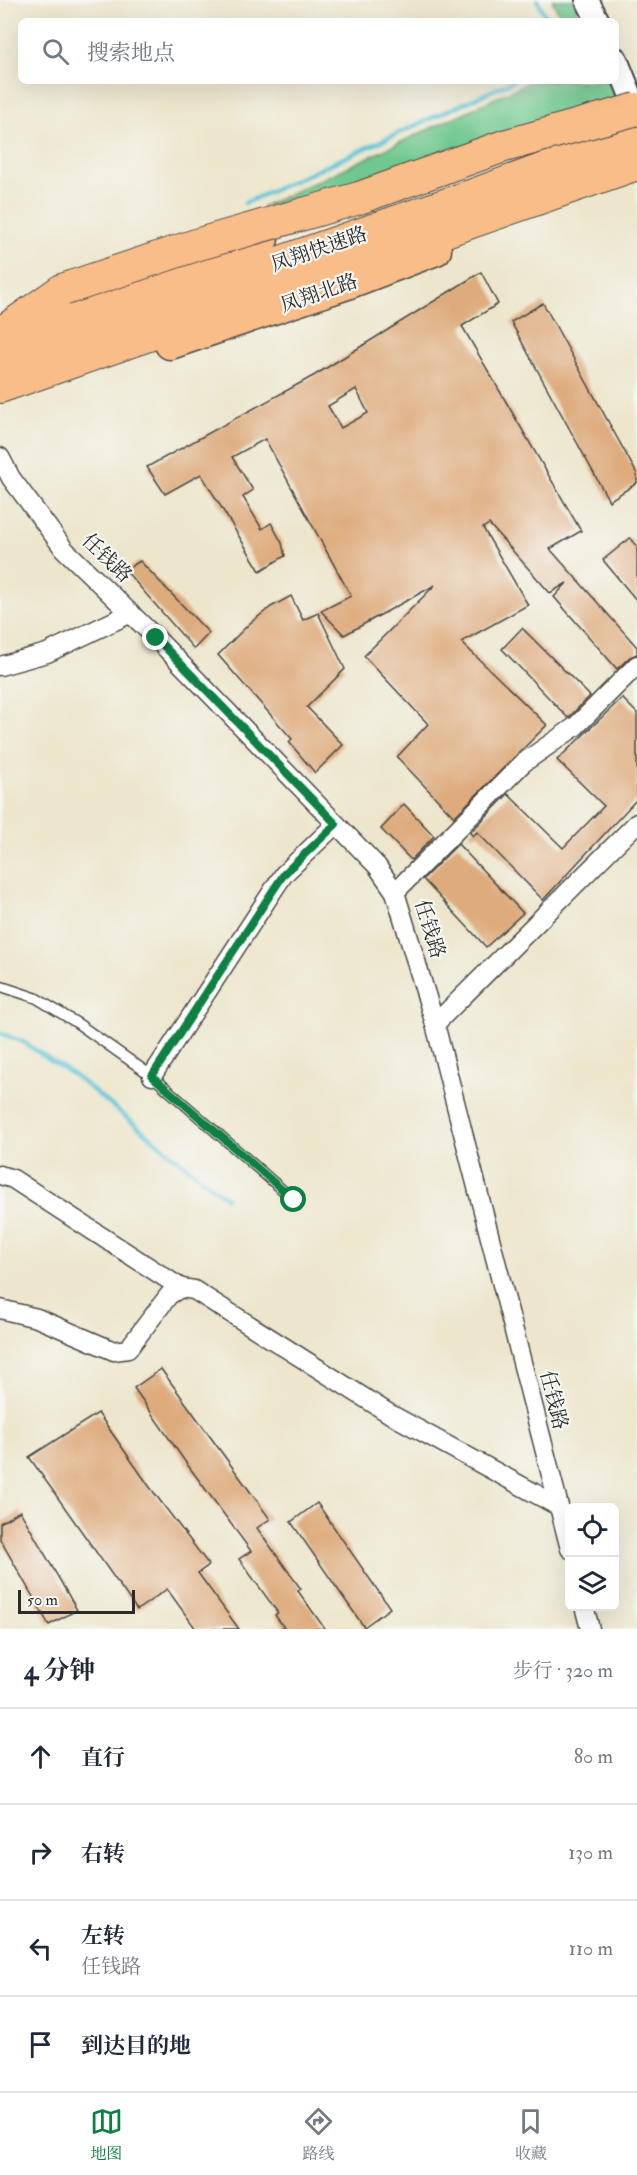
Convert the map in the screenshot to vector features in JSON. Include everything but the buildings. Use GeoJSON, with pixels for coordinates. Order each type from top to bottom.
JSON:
{"type":"FeatureCollection","features":[{"type":"Feature","properties":{"kind":"highway"},"geometry":{"type":"LineString","coordinates":[[0,334],[62,290],[199,244],[359,198],[504,146],[637,110]]}},
{"type":"Feature","properties":{"kind":"highway","name":"凤翔快速路"},"geometry":{"type":"LineString","coordinates":[[0,360],[448,204],[637,135]]}},
{"type":"Feature","properties":{"kind":"highway","name":"凤翔快速路"},"geometry":{"type":"LineString","coordinates":[[0,387],[637,164]]}},
{"type":"Feature","properties":{"kind":"main road"},"geometry":{"type":"LineString","coordinates":[[0,334],[263,239],[637,117]]}},
{"type":"Feature","properties":{"kind":"main road","name":"凤翔北路"},"geometry":{"type":"LineString","coordinates":[[0,402],[347,284],[458,241],[637,178]]}},
{"type":"Feature","properties":{"kind":"street"},"geometry":{"type":"LineString","coordinates":[[586,0],[596,18]]}},
{"type":"Feature","properties":{"kind":"street"},"geometry":{"type":"LineString","coordinates":[[619,66],[637,110]]}},
{"type":"Feature","properties":{"kind":"street","name":"任钱路"},"geometry":{"type":"LineString","coordinates":[[0,457],[11,478],[64,549],[131,613],[377,866],[394,892],[435,1024],[565,1532]]}},
{"type":"Feature","properties":{"kind":"street"},"geometry":{"type":"LineString","coordinates":[[0,666],[47,653],[131,613]]}},
{"type":"Feature","properties":{"kind":"street"},"geometry":{"type":"LineString","coordinates":[[394,892],[523,762],[576,726],[637,665]]}},
{"type":"Feature","properties":{"kind":"street"},"geometry":{"type":"LineString","coordinates":[[435,1024],[637,823]]}},
{"type":"Feature","properties":{"kind":"street"},"geometry":{"type":"LineString","coordinates":[[152,1076],[284,874],[336,824]]}},
{"type":"Feature","properties":{"kind":"street"},"geometry":{"type":"LineString","coordinates":[[0,1175],[13,1179],[181,1288],[194,1290],[390,1414],[558,1506]]}},
{"type":"Feature","properties":{"kind":"street"},"geometry":{"type":"LineString","coordinates":[[0,1309],[37,1318],[114,1351],[128,1348],[169,1295],[181,1288]]}},
{"type":"Feature","properties":{"kind":"lane"},"geometry":{"type":"LineString","coordinates":[[0,986],[36,998],[77,1023],[152,1076],[294,1200]]}},
{"type":"Feature","properties":{"kind":"green space"},"geometry":{"type":"Polygon","coordinates":[[[552,0],[573,0],[582,18],[561,18],[552,0]]]}},
{"type":"Feature","properties":{"kind":"green space"},"geometry":{"type":"Polygon","coordinates":[[[526,84],[616,84],[624,99],[357,187],[262,207],[526,84]]]}},
{"type":"Feature","properties":{"kind":"waterway"},"geometry":{"type":"LineString","coordinates":[[537,0],[546,18]]}},
{"type":"Feature","properties":{"kind":"waterway"},"geometry":{"type":"LineString","coordinates":[[245,203],[506,84]]}},
{"type":"Feature","properties":{"kind":"waterway"},"geometry":{"type":"LineString","coordinates":[[0,1033],[23,1042],[75,1076],[226,1198]]}},
{"type":"Feature","properties":{"kind":"route"},"geometry":{"type":"LineString","coordinates":[[156,638],[336,824],[284,874],[152,1076],[294,1200]]}}]}
